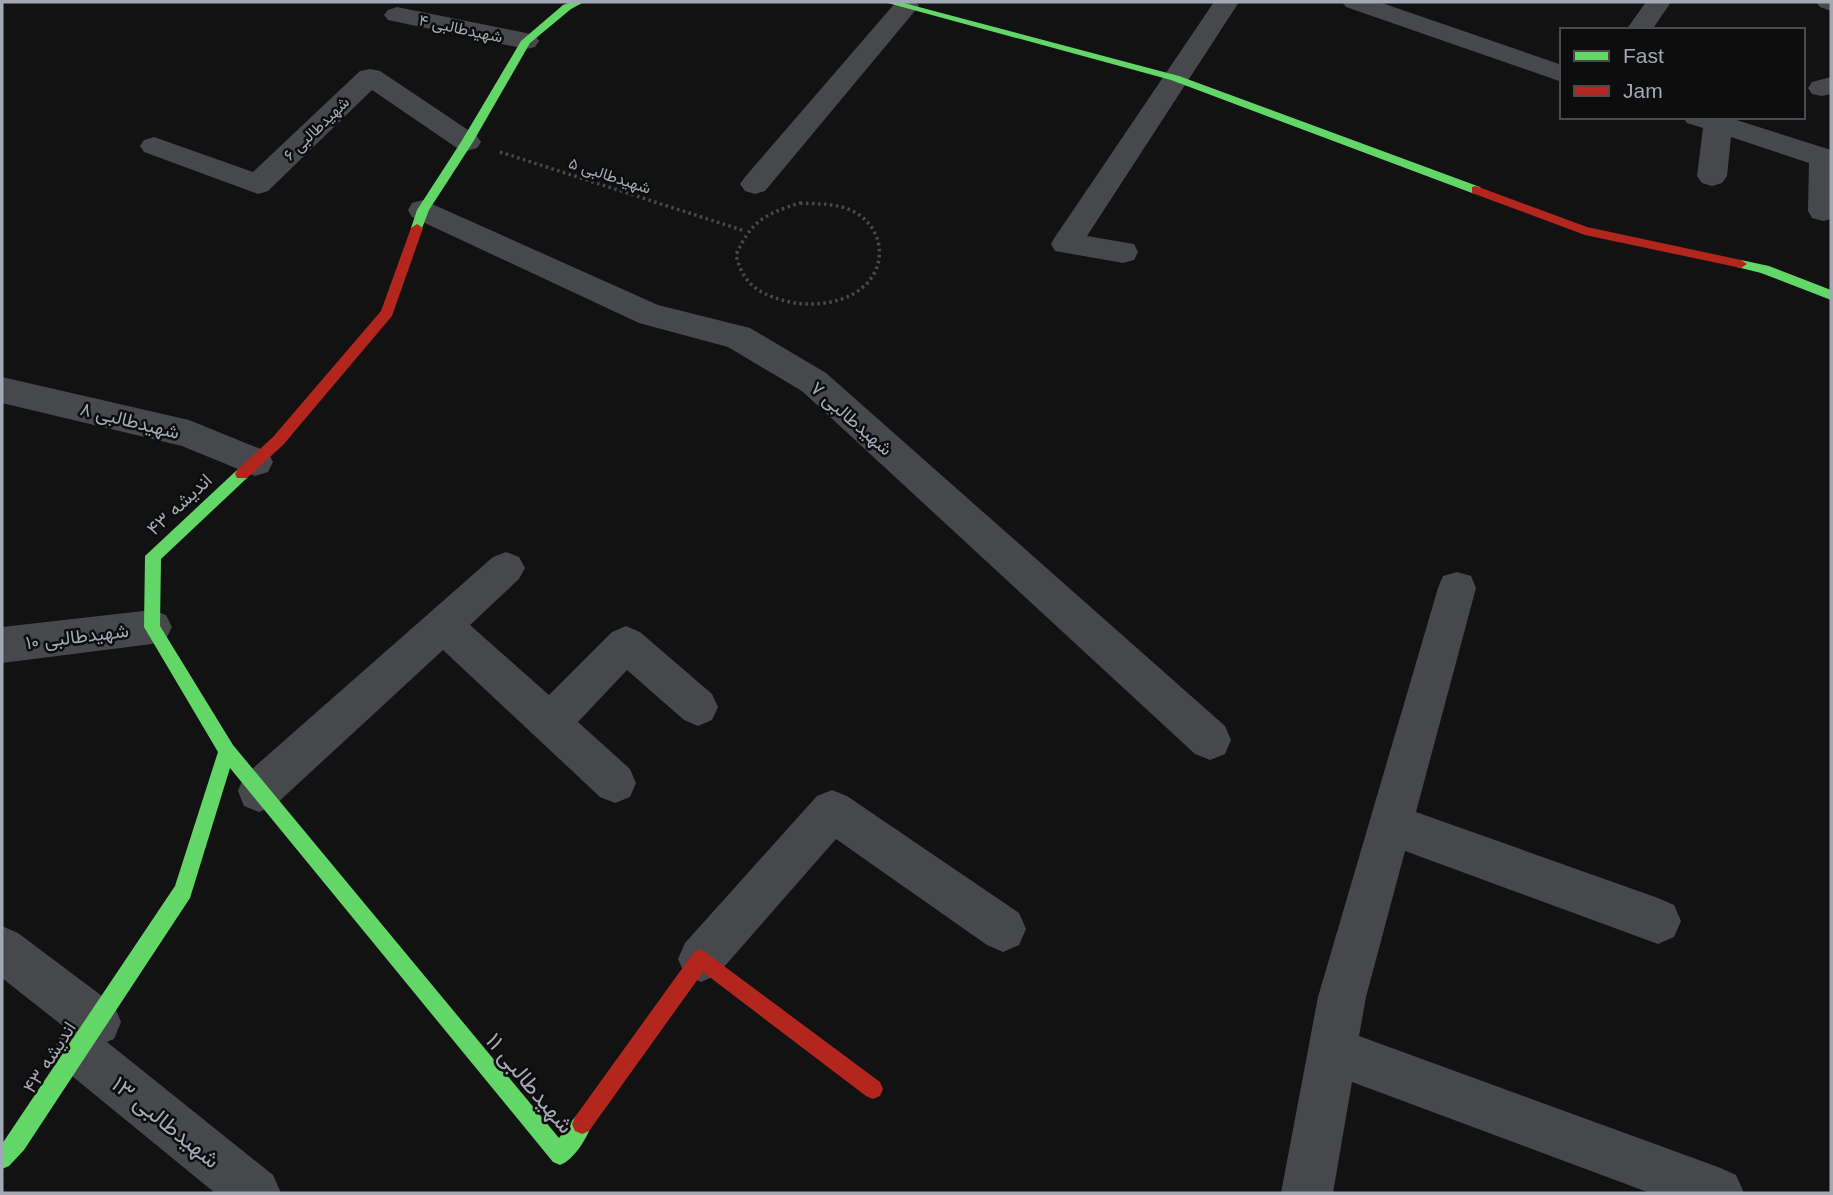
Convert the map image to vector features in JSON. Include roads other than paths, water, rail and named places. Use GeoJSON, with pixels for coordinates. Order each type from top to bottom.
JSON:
{"type":"FeatureCollection","features":[{"type":"Feature","properties":{"kind":"street","name":"اندیشه ۴۳"},"geometry":{"type":"LineString","coordinates":[[152,627],[153,556],[278,441],[387,313],[423,210],[467,142],[526,41],[567,7],[579,2]]}},
{"type":"Feature","properties":{"kind":"street"},"geometry":{"type":"LineString","coordinates":[[1123,253],[1066,244],[1226,2]]}},
{"type":"Feature","properties":{"kind":"street"},"geometry":{"type":"LineString","coordinates":[[1355,2],[1560,73]]}},
{"type":"Feature","properties":{"kind":"street"},"geometry":{"type":"LineString","coordinates":[[1640,28],[1658,2]]}},
{"type":"Feature","properties":{"kind":"street"},"geometry":{"type":"LineString","coordinates":[[755,184],[898,4],[1175,78],[1585,231],[1764,269],[1831,295]]}},
{"type":"Feature","properties":{"kind":"street","name":"شهیدطالبی ۴"},"geometry":{"type":"LineString","coordinates":[[397,15],[526,41]]}},
{"type":"Feature","properties":{"kind":"street","name":"شهیدطالبی ۶"},"geometry":{"type":"LineString","coordinates":[[154,146],[258,184],[370,77],[467,142]]}},
{"type":"Feature","properties":{"kind":"street"},"geometry":{"type":"LineString","coordinates":[[1712,176],[1707,121],[1827,159],[1823,211]]}},
{"type":"Feature","properties":{"kind":"street","name":"شهیدطالبی ۷"},"geometry":{"type":"LineString","coordinates":[[423,210],[650,315],[738,337],[814,382],[1210,740]]}},
{"type":"Feature","properties":{"kind":"street","name":"شهیدطالبی ۸"},"geometry":{"type":"LineString","coordinates":[[2,390],[189,434],[255,463]]}},
{"type":"Feature","properties":{"kind":"street"},"geometry":{"type":"LineString","coordinates":[[260,792],[506,568]]}},
{"type":"Feature","properties":{"kind":"street"},"geometry":{"type":"LineString","coordinates":[[1307,1193],[1342,997],[1457,588]]}},
{"type":"Feature","properties":{"kind":"street"},"geometry":{"type":"LineString","coordinates":[[443,625],[615,783]]}},
{"type":"Feature","properties":{"kind":"street"},"geometry":{"type":"LineString","coordinates":[[152,627],[227,751]]}},
{"type":"Feature","properties":{"kind":"street","name":"شهیدطالبی ۱۰"},"geometry":{"type":"LineString","coordinates":[[2,645],[152,627]]}},
{"type":"Feature","properties":{"kind":"street"},"geometry":{"type":"LineString","coordinates":[[549,723],[626,643],[698,708]]}},
{"type":"Feature","properties":{"kind":"street","name":"اندیشه ۴۳"},"geometry":{"type":"LineString","coordinates":[[2,1158],[18,1143],[183,891],[227,751]]}},
{"type":"Feature","properties":{"kind":"street","name":"شهیدطالبی ۱۱"},"geometry":{"type":"LineString","coordinates":[[227,751],[560,1156],[701,959]]}},
{"type":"Feature","properties":{"kind":"street"},"geometry":{"type":"LineString","coordinates":[[873,1089],[701,959],[832,811],[1003,929]]}},
{"type":"Feature","properties":{"kind":"street"},"geometry":{"type":"LineString","coordinates":[[1391,824],[1658,920]]}},
{"type":"Feature","properties":{"kind":"street","name":"شهیدطالبی ۱۳"},"geometry":{"type":"LineString","coordinates":[[2,949],[87,1036],[255,1193]]}},
{"type":"Feature","properties":{"kind":"street"},"geometry":{"type":"LineString","coordinates":[[1332,1050],[1718,1193]]}}]}
